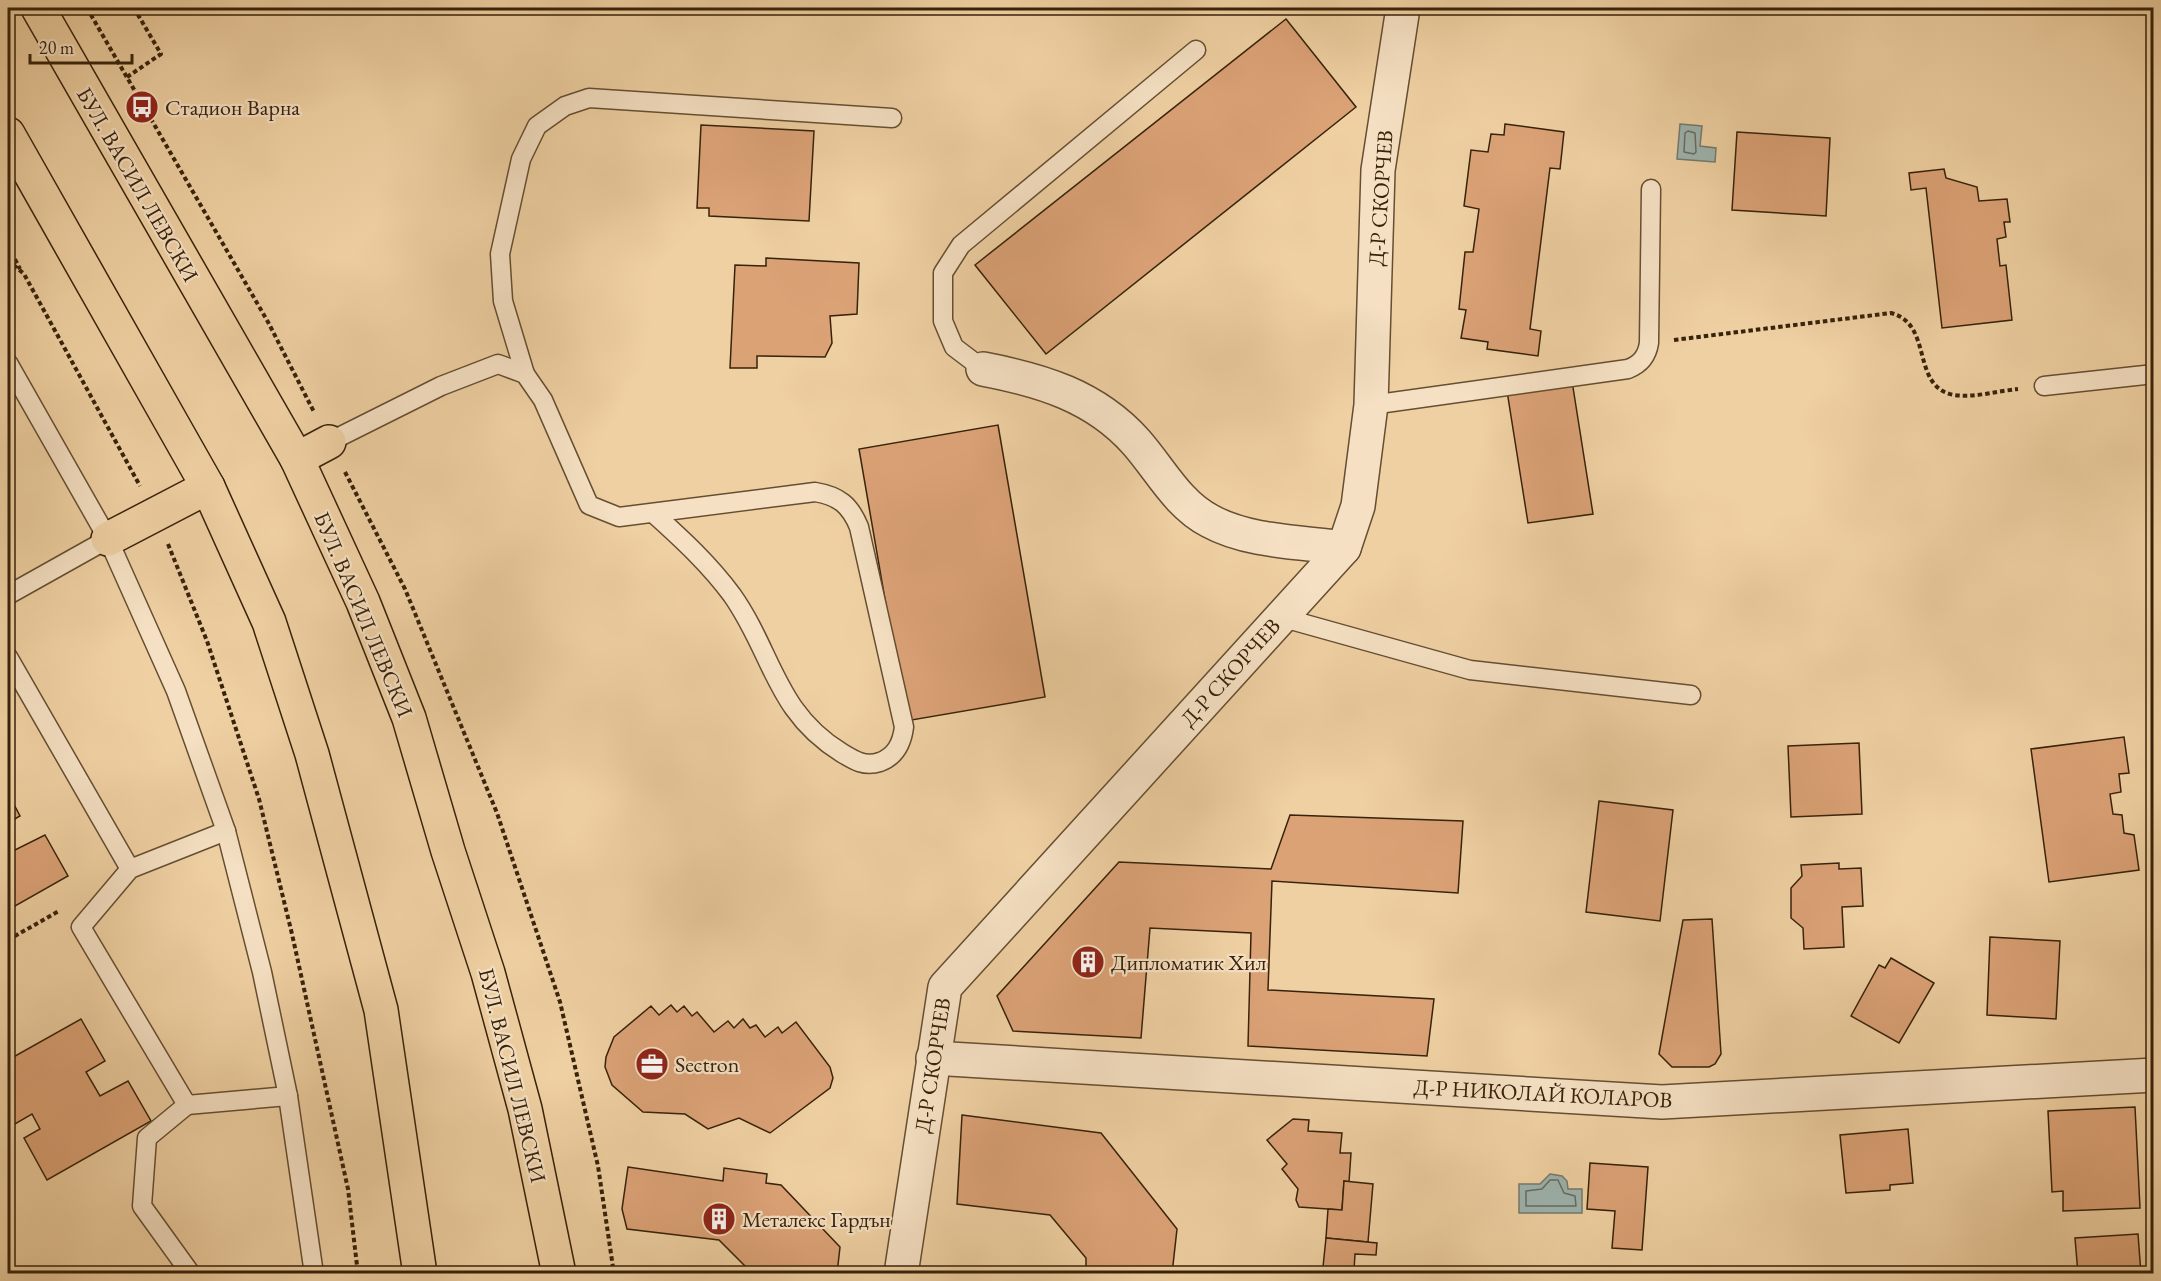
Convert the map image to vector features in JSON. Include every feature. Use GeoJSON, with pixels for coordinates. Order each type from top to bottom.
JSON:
{"type":"FeatureCollection","features":[{"type":"Feature","properties":{"kind":"highway","name":"БУЛ. ВАСИЛ ЛЕВСКИ"},"geometry":{"type":"LineString","coordinates":[[38,8],[297,459],[363,602],[409,718],[448,851],[488,973],[516,1075],[559,1274]]}},
{"type":"Feature","properties":{"kind":"highway"},"geometry":{"type":"LineString","coordinates":[[8,134],[208,487],[269,622],[312,754],[381,1010],[420,1274]]}},
{"type":"Feature","properties":{"kind":"highway"},"geometry":{"type":"LineString","coordinates":[[297,459],[330,442]]}},
{"type":"Feature","properties":{"kind":"highway"},"geometry":{"type":"LineString","coordinates":[[108,539],[208,487]]}},
{"type":"Feature","properties":{"kind":"street","name":"Д-Р СКОРЧЕВ"},"geometry":{"type":"LineString","coordinates":[[901,1274],[945,987],[1344,549],[1358,506],[1371,405],[1378,170],[1403,8]]}},
{"type":"Feature","properties":{"kind":"street"},"geometry":{"type":"LineString","coordinates":[[983,369],[1033,378],[1101,409],[1135,441],[1183,502],[1210,522],[1246,534],[1344,549]]}},
{"type":"Feature","properties":{"kind":"street","name":"Д-Р НИКОЛАЙ КОЛАРОВ"},"geometry":{"type":"LineString","coordinates":[[933,1058],[1662,1102],[2154,1075]]}},
{"type":"Feature","properties":{"kind":"lane"},"geometry":{"type":"LineString","coordinates":[[983,369],[954,347],[943,321],[943,273],[961,245],[1196,50]]}},
{"type":"Feature","properties":{"kind":"lane"},"geometry":{"type":"LineString","coordinates":[[653,513],[699,554],[733,597],[792,710],[821,740],[857,762],[866,764],[884,760],[892,755],[902,739],[904,727],[853,513],[844,502],[829,494],[815,492],[619,517],[589,505],[543,400],[525,374],[503,301],[500,254],[521,159],[537,126],[565,106],[589,98],[892,118]]}},
{"type":"Feature","properties":{"kind":"lane"},"geometry":{"type":"LineString","coordinates":[[1371,405],[1628,369],[1643,360],[1649,343],[1652,189]]}},
{"type":"Feature","properties":{"kind":"lane"},"geometry":{"type":"LineString","coordinates":[[8,363],[108,539],[176,691],[226,831],[262,972],[288,1096],[314,1274]]}},
{"type":"Feature","properties":{"kind":"lane"},"geometry":{"type":"LineString","coordinates":[[330,442],[441,386],[498,364],[525,374]]}},
{"type":"Feature","properties":{"kind":"lane"},"geometry":{"type":"LineString","coordinates":[[2044,386],[2154,374]]}},
{"type":"Feature","properties":{"kind":"lane"},"geometry":{"type":"LineString","coordinates":[[8,594],[108,539]]}},
{"type":"Feature","properties":{"kind":"lane"},"geometry":{"type":"LineString","coordinates":[[1280,617],[1470,670],[1691,695]]}},
{"type":"Feature","properties":{"kind":"lane"},"geometry":{"type":"LineString","coordinates":[[8,657],[130,869]]}},
{"type":"Feature","properties":{"kind":"lane"},"geometry":{"type":"LineString","coordinates":[[187,1105],[81,927],[130,869],[226,831]]}},
{"type":"Feature","properties":{"kind":"lane"},"geometry":{"type":"LineString","coordinates":[[191,1274],[142,1206],[147,1138],[187,1105],[288,1096]]}},
{"type":"Feature","properties":{"kind":"path"},"geometry":{"type":"LineString","coordinates":[[127,77],[161,54],[134,8]]}},
{"type":"Feature","properties":{"kind":"path"},"geometry":{"type":"LineString","coordinates":[[8,246],[24,274]]}},
{"type":"Feature","properties":{"kind":"path"},"geometry":{"type":"LineString","coordinates":[[1649,343],[1891,314],[1907,320],[1913,327],[1931,380],[1946,393],[1957,396],[2044,386]]}},
{"type":"Feature","properties":{"kind":"water"},"geometry":{"type":"Polygon","coordinates":[[[1680,124],[1702,126],[1700,146],[1716,148],[1715,162],[1677,159],[1680,124]]]}},
{"type":"Feature","properties":{"kind":"water"},"geometry":{"type":"Polygon","coordinates":[[[1550,1174],[1562,1176],[1567,1181],[1568,1189],[1582,1189],[1582,1213],[1519,1213],[1519,1184],[1540,1184],[1550,1174]]]}},
{"type":"Feature","properties":{"kind":"building"},"geometry":{"type":"Polygon","coordinates":[[[1286,19],[1356,107],[1046,354],[975,265],[1286,19]]]}},
{"type":"Feature","properties":{"kind":"building"},"geometry":{"type":"Polygon","coordinates":[[[1505,124],[1564,132],[1560,169],[1550,168],[1530,329],[1541,331],[1538,356],[1487,349],[1488,342],[1461,338],[1466,310],[1459,309],[1465,252],[1473,252],[1479,209],[1464,206],[1471,150],[1488,152],[1491,134],[1504,135],[1505,124]]]}},
{"type":"Feature","properties":{"kind":"building"},"geometry":{"type":"Polygon","coordinates":[[[701,125],[814,131],[809,221],[709,216],[709,208],[697,208],[701,125]]]}},
{"type":"Feature","properties":{"kind":"building"},"geometry":{"type":"Polygon","coordinates":[[[1737,132],[1830,138],[1826,216],[1732,210],[1737,132]]]}},
{"type":"Feature","properties":{"kind":"building"},"geometry":{"type":"Polygon","coordinates":[[[1944,169],[1946,178],[1977,187],[1979,201],[2007,199],[2010,222],[2004,222],[2006,237],[1997,239],[2000,266],[2006,265],[2012,320],[1942,328],[1926,188],[1911,190],[1909,173],[1944,169]]]}},
{"type":"Feature","properties":{"kind":"building"},"geometry":{"type":"Polygon","coordinates":[[[766,258],[859,263],[857,314],[830,316],[832,343],[825,357],[757,356],[757,368],[730,368],[735,265],[766,266],[766,258]]]}},
{"type":"Feature","properties":{"kind":"building"},"geometry":{"type":"Polygon","coordinates":[[[1572,381],[1593,514],[1528,523],[1507,391],[1572,381]]]}},
{"type":"Feature","properties":{"kind":"building"},"geometry":{"type":"Polygon","coordinates":[[[998,425],[1045,697],[906,721],[859,449],[998,425]]]}},
{"type":"Feature","properties":{"kind":"building"},"geometry":{"type":"Polygon","coordinates":[[[2124,737],[2129,773],[2119,774],[2121,792],[2110,794],[2113,814],[2122,815],[2124,833],[2134,835],[2139,870],[2049,882],[2031,749],[2124,737]]]}},
{"type":"Feature","properties":{"kind":"building"},"geometry":{"type":"Polygon","coordinates":[[[1859,743],[1862,814],[1791,817],[1788,746],[1859,743]]]}},
{"type":"Feature","properties":{"kind":"building"},"geometry":{"type":"Polygon","coordinates":[[[8,793],[20,816],[8,823],[8,793]]]}},
{"type":"Feature","properties":{"kind":"building"},"geometry":{"type":"Polygon","coordinates":[[[1599,801],[1673,810],[1660,921],[1586,912],[1599,801]]]}},
{"type":"Feature","properties":{"kind":"building","name":"Дипломатик Хил"},"geometry":{"type":"Polygon","coordinates":[[[1290,815],[1463,821],[1458,893],[1272,881],[1268,990],[1434,999],[1427,1056],[1248,1046],[1251,933],[1150,928],[1141,1038],[1013,1031],[997,996],[1119,862],[1271,869],[1290,815]]]}},
{"type":"Feature","properties":{"kind":"building"},"geometry":{"type":"Polygon","coordinates":[[[45,835],[68,876],[8,910],[8,836],[15,850],[45,835]]]}},
{"type":"Feature","properties":{"kind":"building"},"geometry":{"type":"Polygon","coordinates":[[[1839,863],[1839,869],[1861,868],[1863,906],[1842,907],[1844,947],[1804,949],[1803,928],[1791,918],[1791,888],[1802,876],[1801,865],[1839,863]]]}},
{"type":"Feature","properties":{"kind":"building"},"geometry":{"type":"Polygon","coordinates":[[[1712,919],[1721,1054],[1715,1064],[1709,1067],[1672,1067],[1659,1054],[1683,920],[1712,919]]]}},
{"type":"Feature","properties":{"kind":"building"},"geometry":{"type":"Polygon","coordinates":[[[1990,937],[2060,941],[2056,1019],[1987,1015],[1990,937]]]}},
{"type":"Feature","properties":{"kind":"building"},"geometry":{"type":"Polygon","coordinates":[[[1891,958],[1934,983],[1899,1043],[1851,1016],[1879,965],[1885,968],[1891,958]]]}},
{"type":"Feature","properties":{"kind":"building"},"geometry":{"type":"Polygon","coordinates":[[[671,1005],[677,1012],[684,1006],[692,1016],[697,1012],[714,1032],[728,1021],[734,1028],[743,1019],[750,1028],[756,1025],[765,1037],[778,1027],[782,1033],[796,1022],[830,1067],[833,1078],[830,1088],[770,1133],[739,1118],[708,1129],[685,1114],[643,1112],[612,1085],[605,1067],[606,1057],[614,1037],[651,1006],[659,1015],[671,1005]]]}},
{"type":"Feature","properties":{"kind":"building"},"geometry":{"type":"Polygon","coordinates":[[[81,1019],[105,1061],[86,1072],[100,1096],[128,1081],[151,1121],[47,1180],[24,1138],[40,1129],[32,1114],[8,1128],[8,1060],[81,1019]]]}},
{"type":"Feature","properties":{"kind":"building"},"geometry":{"type":"Polygon","coordinates":[[[2135,1107],[2140,1208],[2063,1211],[2063,1191],[2052,1192],[2048,1111],[2135,1107]]]}},
{"type":"Feature","properties":{"kind":"building"},"geometry":{"type":"Polygon","coordinates":[[[962,1115],[1101,1133],[1177,1229],[1172,1274],[1086,1274],[1086,1258],[1050,1215],[957,1204],[962,1115]]]}},
{"type":"Feature","properties":{"kind":"building"},"geometry":{"type":"Polygon","coordinates":[[[1293,1119],[1309,1120],[1308,1131],[1342,1133],[1340,1153],[1351,1153],[1349,1182],[1344,1181],[1342,1210],[1299,1207],[1296,1200],[1298,1189],[1282,1169],[1287,1164],[1267,1140],[1293,1119]]]}},
{"type":"Feature","properties":{"kind":"building"},"geometry":{"type":"Polygon","coordinates":[[[1908,1129],[1913,1183],[1890,1185],[1890,1190],[1846,1193],[1840,1135],[1908,1129]]]}},
{"type":"Feature","properties":{"kind":"building"},"geometry":{"type":"Polygon","coordinates":[[[1590,1163],[1648,1167],[1642,1250],[1612,1248],[1615,1211],[1587,1209],[1590,1163]]]}},
{"type":"Feature","properties":{"kind":"building","name":"Металекс Гардън"},"geometry":{"type":"Polygon","coordinates":[[[628,1167],[723,1181],[724,1168],[767,1174],[766,1183],[781,1185],[840,1247],[837,1274],[753,1274],[719,1240],[627,1229],[622,1209],[628,1167]]]}},
{"type":"Feature","properties":{"kind":"building"},"geometry":{"type":"Polygon","coordinates":[[[1344,1181],[1373,1184],[1368,1242],[1326,1238],[1328,1209],[1342,1210],[1344,1181]]]}},
{"type":"Feature","properties":{"kind":"building"},"geometry":{"type":"Polygon","coordinates":[[[2138,1234],[2141,1274],[2078,1274],[2075,1238],[2138,1234]]]}},
{"type":"Feature","properties":{"kind":"building"},"geometry":{"type":"Polygon","coordinates":[[[1326,1238],[1377,1243],[1376,1255],[1355,1254],[1354,1270],[1323,1267],[1326,1238]]]}},
{"type":"Feature","properties":{"kind":"place","name":"Стадион Варна"},"geometry":{"type":"Point","coordinates":[142,107]}},
{"type":"Feature","properties":{"kind":"place","name":"Дипломатик Хил"},"geometry":{"type":"Point","coordinates":[1088,962]}},
{"type":"Feature","properties":{"kind":"place","name":"Sectron"},"geometry":{"type":"Point","coordinates":[652,1064]}},
{"type":"Feature","properties":{"kind":"place","name":"Металекс Гардън"},"geometry":{"type":"Point","coordinates":[719,1219]}}]}
